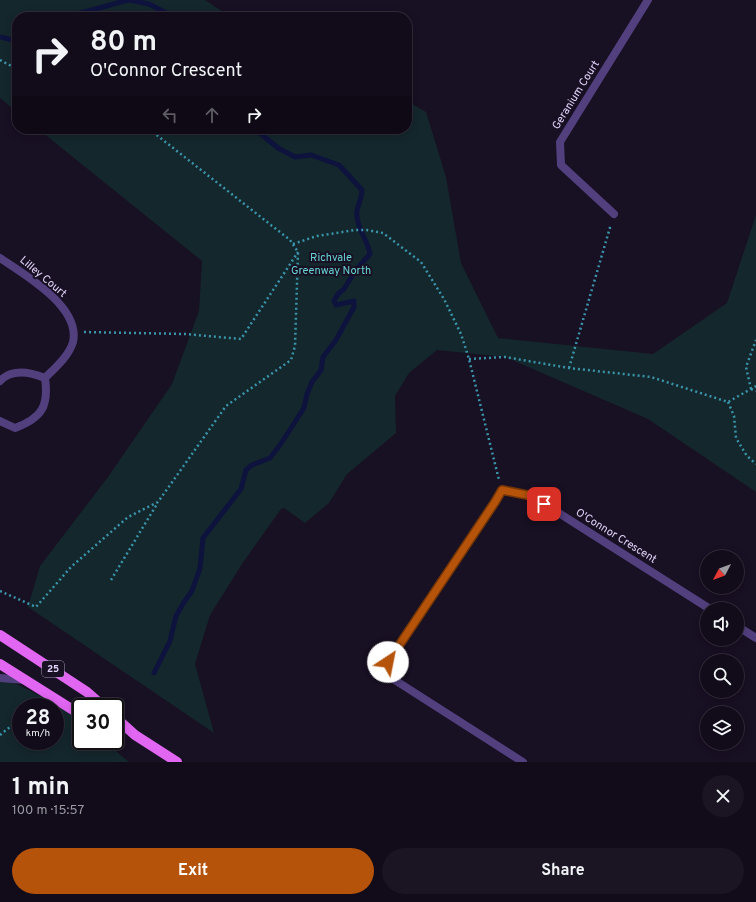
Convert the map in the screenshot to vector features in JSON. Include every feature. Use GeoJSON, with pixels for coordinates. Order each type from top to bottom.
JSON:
{"type":"FeatureCollection","features":[{"type":"Feature","properties":{"kind":"main road","name":"25"},"geometry":{"type":"LineString","coordinates":[[0,635],[94,698]]}},
{"type":"Feature","properties":{"kind":"main road","name":"25"},"geometry":{"type":"LineString","coordinates":[[0,664],[72,709]]}},
{"type":"Feature","properties":{"kind":"main road"},"geometry":{"type":"LineString","coordinates":[[124,725],[135,735],[177,762]]}},
{"type":"Feature","properties":{"kind":"main road"},"geometry":{"type":"LineString","coordinates":[[124,731],[135,735]]}},
{"type":"Feature","properties":{"kind":"street","name":"Geranium Court"},"geometry":{"type":"LineString","coordinates":[[614,214],[561,165],[560,142],[648,0]]}},
{"type":"Feature","properties":{"kind":"street","name":"Lilley Court"},"geometry":{"type":"LineString","coordinates":[[0,258],[24,273],[58,302],[71,320],[74,332]]}},
{"type":"Feature","properties":{"kind":"street"},"geometry":{"type":"LineString","coordinates":[[0,421],[15,428],[29,423],[40,414],[46,398],[45,378],[61,362],[72,343],[74,332]]}},
{"type":"Feature","properties":{"kind":"street"},"geometry":{"type":"LineString","coordinates":[[0,381],[4,376],[19,372],[31,372],[45,378]]}},
{"type":"Feature","properties":{"kind":"street"},"geometry":{"type":"LineString","coordinates":[[502,490],[388,662],[390,677],[523,762]]}},
{"type":"Feature","properties":{"kind":"street","name":"O'Connor Crescent"},"geometry":{"type":"LineString","coordinates":[[502,490],[532,496],[700,603]]}},
{"type":"Feature","properties":{"kind":"street"},"geometry":{"type":"LineString","coordinates":[[744,630],[756,638]]}},
{"type":"Feature","properties":{"kind":"street"},"geometry":{"type":"LineString","coordinates":[[0,678],[25,680]]}},
{"type":"Feature","properties":{"kind":"path"},"geometry":{"type":"LineString","coordinates":[[0,60],[12,66]]}},
{"type":"Feature","properties":{"kind":"path"},"geometry":{"type":"LineString","coordinates":[[111,580],[158,502],[226,406],[291,360],[295,346],[298,252],[293,244],[290,240],[155,134]]}},
{"type":"Feature","properties":{"kind":"path"},"geometry":{"type":"LineString","coordinates":[[569,368],[614,214]]}},
{"type":"Feature","properties":{"kind":"path"},"geometry":{"type":"LineString","coordinates":[[293,244],[317,236],[367,230],[383,233],[422,262],[444,299],[461,334],[469,359],[502,490]]}},
{"type":"Feature","properties":{"kind":"path"},"geometry":{"type":"LineString","coordinates":[[74,332],[185,334],[241,339],[298,252]]}},
{"type":"Feature","properties":{"kind":"path"},"geometry":{"type":"LineString","coordinates":[[751,389],[746,367],[756,340]]}},
{"type":"Feature","properties":{"kind":"path"},"geometry":{"type":"LineString","coordinates":[[469,359],[505,357],[569,368],[651,377],[728,402],[756,386]]}},
{"type":"Feature","properties":{"kind":"path"},"geometry":{"type":"LineString","coordinates":[[751,389],[756,391]]}},
{"type":"Feature","properties":{"kind":"path"},"geometry":{"type":"LineString","coordinates":[[728,402],[734,416],[736,438],[747,456],[756,464]]}},
{"type":"Feature","properties":{"kind":"path"},"geometry":{"type":"LineString","coordinates":[[0,591],[36,607],[71,567],[128,517],[158,502]]}},
{"type":"Feature","properties":{"kind":"path"},"geometry":{"type":"LineString","coordinates":[[0,735],[12,725]]}},
{"type":"Feature","properties":{"kind":"green space"},"geometry":{"type":"Polygon","coordinates":[[[0,0],[205,0],[223,12],[12,12],[12,108],[0,98],[0,0]]]}},
{"type":"Feature","properties":{"kind":"green space","name":"Richvale Greenway North"},"geometry":{"type":"Polygon","coordinates":[[[412,104],[426,112],[446,177],[461,263],[498,338],[653,354],[727,303],[756,215],[756,492],[648,419],[505,357],[437,350],[409,373],[395,396],[396,433],[347,474],[329,503],[305,523],[284,508],[281,509],[244,561],[210,615],[195,664],[214,733],[28,607],[40,566],[108,477],[172,384],[199,311],[202,261],[44,134],[412,134],[412,104]]]}},
{"type":"Feature","properties":{"kind":"green space"},"geometry":{"type":"Polygon","coordinates":[[[2,677],[45,698],[12,698],[12,750],[64,750],[64,708],[72,714],[72,750],[115,750],[129,762],[0,762],[0,679],[2,677]]]}},
{"type":"Feature","properties":{"kind":"waterway"},"geometry":{"type":"LineString","coordinates":[[84,12],[128,0]]}},
{"type":"Feature","properties":{"kind":"waterway"},"geometry":{"type":"LineString","coordinates":[[129,0],[149,4],[164,12]]}},
{"type":"Feature","properties":{"kind":"waterway"},"geometry":{"type":"LineString","coordinates":[[0,37],[12,40]]}},
{"type":"Feature","properties":{"kind":"waterway"},"geometry":{"type":"LineString","coordinates":[[154,673],[170,641],[176,616],[192,591],[200,568],[203,538],[241,489],[246,470],[252,465],[270,458],[304,408],[307,394],[312,382],[321,370],[323,357],[336,340],[354,307],[354,301],[336,305],[334,301],[338,294],[344,289],[355,271],[370,254],[357,217],[362,190],[339,165],[311,155],[295,157],[278,148],[261,134]]}},
{"type":"Feature","properties":{"kind":"route"},"geometry":{"type":"LineString","coordinates":[[388,662],[502,490],[532,496],[544,504]]}}]}
